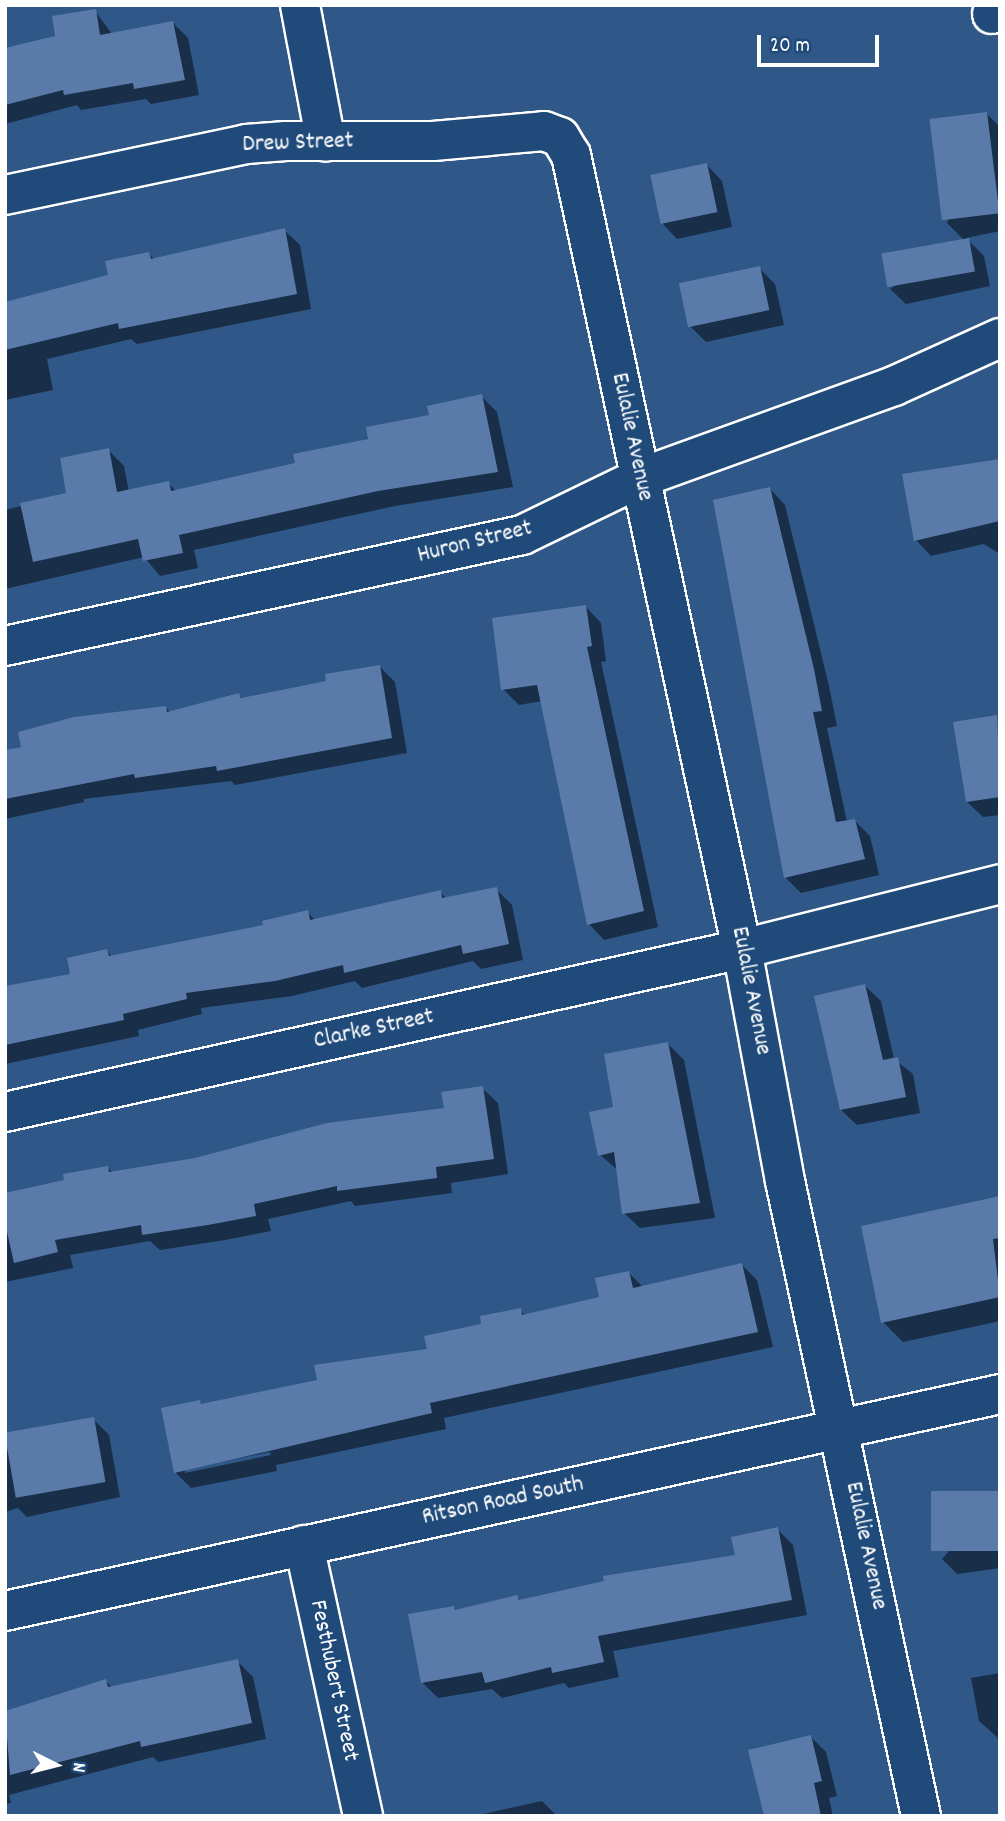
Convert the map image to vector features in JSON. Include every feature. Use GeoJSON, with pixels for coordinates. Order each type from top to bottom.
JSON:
{"type":"FeatureCollection","features":[{"type":"Feature","properties":{"kind":"street"},"geometry":{"type":"LineString","coordinates":[[300,5],[326,142]]}},
{"type":"Feature","properties":{"kind":"street","name":"Drew Street"},"geometry":{"type":"LineString","coordinates":[[5,195],[246,144],[433,141],[544,131],[560,137],[575,167]]}},
{"type":"Feature","properties":{"kind":"street","name":"Eulalie Avenue"},"geometry":{"type":"LineString","coordinates":[[575,167],[639,478],[742,949],[785,1181],[841,1430],[921,1816]]}},
{"type":"Feature","properties":{"kind":"street","name":"Huron Street"},"geometry":{"type":"LineString","coordinates":[[5,646],[522,536],[639,478],[894,386],[1000,338]]}},
{"type":"Feature","properties":{"kind":"street","name":"Clarke Street"},"geometry":{"type":"LineString","coordinates":[[5,1112],[742,949],[1000,884]]}},
{"type":"Feature","properties":{"kind":"street","name":"Ritson Road South"},"geometry":{"type":"LineString","coordinates":[[5,1611],[1000,1394]]}},
{"type":"Feature","properties":{"kind":"street","name":"Festhubert Street"},"geometry":{"type":"LineString","coordinates":[[304,1545],[363,1816]]}},
{"type":"Feature","properties":{"kind":"building"},"geometry":{"type":"Polygon","coordinates":[[[96,9],[100,35],[173,21],[185,80],[134,89],[133,83],[64,95],[63,90],[5,105],[5,48],[55,36],[52,16],[96,9]]]}},
{"type":"Feature","properties":{"kind":"building"},"geometry":{"type":"Polygon","coordinates":[[[987,112],[999,213],[942,220],[929,119],[987,112]]]}},
{"type":"Feature","properties":{"kind":"building"},"geometry":{"type":"Polygon","coordinates":[[[707,163],[717,212],[661,224],[650,175],[707,163]]]}},
{"type":"Feature","properties":{"kind":"building"},"geometry":{"type":"Polygon","coordinates":[[[285,228],[297,294],[119,329],[118,323],[5,350],[5,302],[108,275],[105,261],[149,252],[151,259],[285,228]]]}},
{"type":"Feature","properties":{"kind":"building"},"geometry":{"type":"Polygon","coordinates":[[[969,238],[975,271],[887,287],[881,253],[969,238]]]}},
{"type":"Feature","properties":{"kind":"building"},"geometry":{"type":"Polygon","coordinates":[[[760,266],[769,310],[688,327],[679,283],[760,266]]]}},
{"type":"Feature","properties":{"kind":"building"},"geometry":{"type":"Polygon","coordinates":[[[482,394],[498,472],[378,491],[179,535],[183,553],[143,561],[138,539],[33,562],[20,503],[66,493],[60,458],[109,448],[117,492],[169,481],[171,491],[295,463],[293,454],[368,439],[366,427],[429,415],[427,406],[482,394]]]}},
{"type":"Feature","properties":{"kind":"building"},"geometry":{"type":"Polygon","coordinates":[[[1000,459],[1000,521],[914,541],[902,474],[1000,459]]]}},
{"type":"Feature","properties":{"kind":"building"},"geometry":{"type":"Polygon","coordinates":[[[770,487],[814,669],[822,711],[813,712],[836,822],[855,819],[865,859],[784,878],[713,500],[770,487]]]}},
{"type":"Feature","properties":{"kind":"building"},"geometry":{"type":"Polygon","coordinates":[[[586,605],[592,646],[587,647],[644,911],[587,925],[537,685],[501,690],[492,618],[586,605]]]}},
{"type":"Feature","properties":{"kind":"building"},"geometry":{"type":"Polygon","coordinates":[[[380,665],[392,738],[217,771],[216,766],[135,778],[134,774],[5,799],[5,750],[21,747],[18,732],[74,717],[166,706],[167,712],[239,693],[241,698],[326,681],[325,674],[380,665]]]}},
{"type":"Feature","properties":{"kind":"building"},"geometry":{"type":"Polygon","coordinates":[[[997,715],[1000,797],[966,802],[953,722],[997,715]]]}},
{"type":"Feature","properties":{"kind":"building"},"geometry":{"type":"Polygon","coordinates":[[[497,887],[509,944],[463,954],[461,945],[344,973],[343,965],[275,981],[186,993],[187,999],[123,1014],[124,1020],[5,1045],[5,986],[70,974],[67,958],[107,949],[109,956],[263,925],[262,921],[308,910],[310,920],[441,890],[442,898],[497,887]]]}},
{"type":"Feature","properties":{"kind":"building"},"geometry":{"type":"Polygon","coordinates":[[[865,984],[883,1060],[898,1057],[906,1097],[840,1110],[814,996],[865,984]]]}},
{"type":"Feature","properties":{"kind":"building"},"geometry":{"type":"Polygon","coordinates":[[[668,1042],[700,1203],[622,1214],[614,1152],[598,1156],[589,1112],[613,1107],[604,1054],[668,1042]]]}},
{"type":"Feature","properties":{"kind":"building"},"geometry":{"type":"Polygon","coordinates":[[[483,1086],[494,1159],[436,1167],[437,1178],[337,1191],[337,1186],[254,1204],[256,1216],[208,1225],[142,1235],[141,1225],[55,1240],[58,1252],[14,1263],[5,1223],[5,1193],[64,1180],[63,1174],[108,1166],[109,1172],[195,1158],[327,1123],[444,1108],[441,1092],[483,1086]]]}},
{"type":"Feature","properties":{"kind":"building"},"geometry":{"type":"Polygon","coordinates":[[[1000,1196],[1000,1238],[993,1239],[1000,1297],[881,1323],[861,1226],[1000,1196]]]}},
{"type":"Feature","properties":{"kind":"building"},"geometry":{"type":"Polygon","coordinates":[[[742,1263],[758,1332],[430,1403],[432,1413],[174,1473],[161,1408],[200,1400],[201,1404],[317,1380],[314,1365],[427,1349],[424,1336],[481,1324],[480,1316],[521,1308],[522,1315],[599,1297],[595,1278],[629,1271],[633,1288],[742,1263]]]}},
{"type":"Feature","properties":{"kind":"building"},"geometry":{"type":"Polygon","coordinates":[[[94,1417],[105,1482],[16,1498],[5,1433],[94,1417]]]}},
{"type":"Feature","properties":{"kind":"building"},"geometry":{"type":"Polygon","coordinates":[[[931,1491],[1000,1491],[1000,1551],[931,1551],[931,1491]]]}},
{"type":"Feature","properties":{"kind":"building"},"geometry":{"type":"Polygon","coordinates":[[[778,1527],[792,1600],[598,1636],[604,1662],[552,1673],[551,1667],[485,1683],[482,1672],[421,1683],[408,1614],[454,1606],[455,1610],[517,1595],[519,1600],[604,1581],[603,1576],[735,1555],[731,1537],[778,1527]]]}},
{"type":"Feature","properties":{"kind":"building"},"geometry":{"type":"Polygon","coordinates":[[[238,1659],[252,1723],[141,1747],[140,1741],[10,1775],[5,1711],[106,1679],[108,1687],[238,1659]]]}},
{"type":"Feature","properties":{"kind":"building"},"geometry":{"type":"Polygon","coordinates":[[[811,1735],[822,1781],[814,1783],[821,1816],[764,1816],[748,1750],[811,1735]]]}}]}
